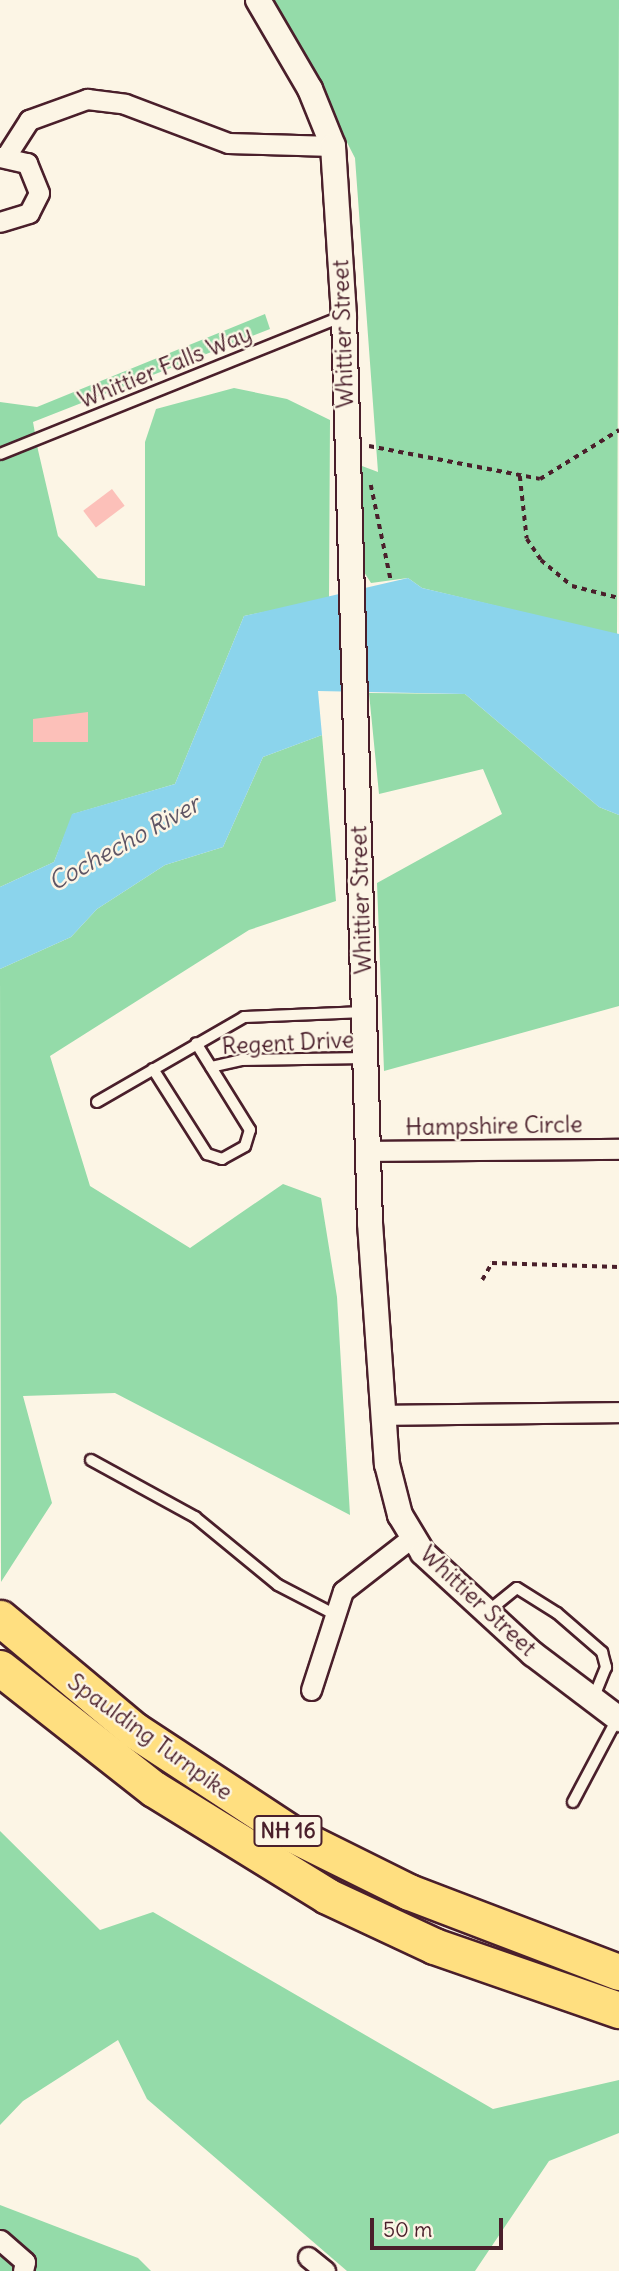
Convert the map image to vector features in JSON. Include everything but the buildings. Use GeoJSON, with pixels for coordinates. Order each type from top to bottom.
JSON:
{"type":"FeatureCollection","features":[{"type":"Feature","properties":{"kind":"highway","name":"Spaulding Turnpike"},"geometry":{"type":"LineString","coordinates":[[0,1618],[134,1730],[294,1835],[409,1892],[619,1972]]}},
{"type":"Feature","properties":{"kind":"highway","name":"Spaulding Turnpike"},"geometry":{"type":"LineString","coordinates":[[0,1668],[154,1789],[327,1896],[434,1946],[619,2010]]}},
{"type":"Feature","properties":{"kind":"street","name":"Whittier Street"},"geometry":{"type":"LineString","coordinates":[[258,0],[310,89],[333,146],[344,316],[349,576],[369,1151],[381,1415],[393,1492],[411,1538],[486,1614],[618,1719]]}},
{"type":"Feature","properties":{"kind":"street"},"geometry":{"type":"LineString","coordinates":[[0,222],[29,214],[39,193],[35,172],[3,156],[29,120],[87,99],[125,104],[228,143],[333,146]]}},
{"type":"Feature","properties":{"kind":"street","name":"Hampshire Circle"},"geometry":{"type":"LineString","coordinates":[[369,1151],[619,1149]]}},
{"type":"Feature","properties":{"kind":"street"},"geometry":{"type":"LineString","coordinates":[[381,1415],[619,1412]]}},
{"type":"Feature","properties":{"kind":"street"},"geometry":{"type":"LineString","coordinates":[[311,1690],[332,1613],[352,1578],[411,1538]]}},
{"type":"Feature","properties":{"kind":"street"},"geometry":{"type":"LineString","coordinates":[[0,2240],[25,2262],[23,2271]]}},
{"type":"Feature","properties":{"kind":"street"},"geometry":{"type":"LineString","coordinates":[[308,2257],[325,2271]]}},
{"type":"Feature","properties":{"kind":"lane","name":"Whittier Falls Way"},"geometry":{"type":"LineString","coordinates":[[0,454],[344,316]]}},
{"type":"Feature","properties":{"kind":"lane","name":"Regent Drive"},"geometry":{"type":"LineString","coordinates":[[97,1102],[244,1017],[366,1012]]}},
{"type":"Feature","properties":{"kind":"lane","name":"Regent Drive"},"geometry":{"type":"LineString","coordinates":[[153,1069],[207,1154],[222,1159],[246,1146],[250,1130],[196,1043]]}},
{"type":"Feature","properties":{"kind":"lane","name":"Regent Drive"},"geometry":{"type":"LineString","coordinates":[[211,1067],[241,1060],[367,1058]]}},
{"type":"Feature","properties":{"kind":"lane"},"geometry":{"type":"LineString","coordinates":[[90,1460],[195,1517],[278,1585],[332,1613]]}},
{"type":"Feature","properties":{"kind":"lane"},"geometry":{"type":"LineString","coordinates":[[486,1614],[507,1590],[529,1593],[602,1652],[607,1667],[593,1701]]}},
{"type":"Feature","properties":{"kind":"lane"},"geometry":{"type":"LineString","coordinates":[[573,1802],[618,1719]]}},
{"type":"Feature","properties":{"kind":"path"},"geometry":{"type":"LineString","coordinates":[[366,456],[366,446],[540,479],[619,430]]}},
{"type":"Feature","properties":{"kind":"path"},"geometry":{"type":"LineString","coordinates":[[520,476],[527,539],[541,560],[572,586],[619,598]]}},
{"type":"Feature","properties":{"kind":"path"},"geometry":{"type":"LineString","coordinates":[[370,478],[391,580]]}},
{"type":"Feature","properties":{"kind":"path"},"geometry":{"type":"LineString","coordinates":[[481,1280],[492,1263],[619,1267]]}},
{"type":"Feature","properties":{"kind":"green space"},"geometry":{"type":"Polygon","coordinates":[[[274,0],[619,0],[617,635],[422,588],[408,578],[371,583],[364,572],[362,466],[378,472],[355,158],[274,0]]]}},
{"type":"Feature","properties":{"kind":"green space"},"geometry":{"type":"Polygon","coordinates":[[[265,314],[270,329],[33,422],[38,450],[58,536],[98,578],[145,586],[145,442],[156,409],[234,388],[287,399],[330,420],[329,599],[244,616],[175,784],[73,814],[54,862],[0,887],[0,402],[37,407],[265,314]]]}},
{"type":"Feature","properties":{"kind":"green space"},"geometry":{"type":"Polygon","coordinates":[[[369,693],[465,694],[599,807],[619,815],[619,1006],[384,1071],[377,883],[502,814],[483,769],[379,794],[369,693]]]}},
{"type":"Feature","properties":{"kind":"green space"},"geometry":{"type":"Polygon","coordinates":[[[322,735],[336,901],[249,930],[50,1056],[90,1186],[190,1248],[283,1184],[321,1198],[337,1297],[350,1515],[115,1393],[23,1396],[52,1503],[1,1582],[0,969],[71,937],[97,909],[165,865],[223,847],[263,757],[322,735]]]}},
{"type":"Feature","properties":{"kind":"green space"},"geometry":{"type":"Polygon","coordinates":[[[0,1831],[100,1930],[153,1912],[493,2109],[619,2080],[619,2133],[549,2161],[475,2271],[347,2271],[147,2099],[118,2040],[23,2101],[0,2125],[0,1831]]]}},
{"type":"Feature","properties":{"kind":"green space"},"geometry":{"type":"Polygon","coordinates":[[[0,2205],[138,2258],[151,2271],[0,2271],[0,2205]]]}},
{"type":"Feature","properties":{"kind":"water","name":"Cochecho River"},"geometry":{"type":"Polygon","coordinates":[[[408,578],[422,588],[619,634],[619,815],[599,807],[465,694],[318,691],[322,735],[263,757],[223,847],[165,865],[97,909],[71,937],[0,969],[0,887],[54,862],[72,814],[175,784],[244,616],[408,578]]]}}]}
